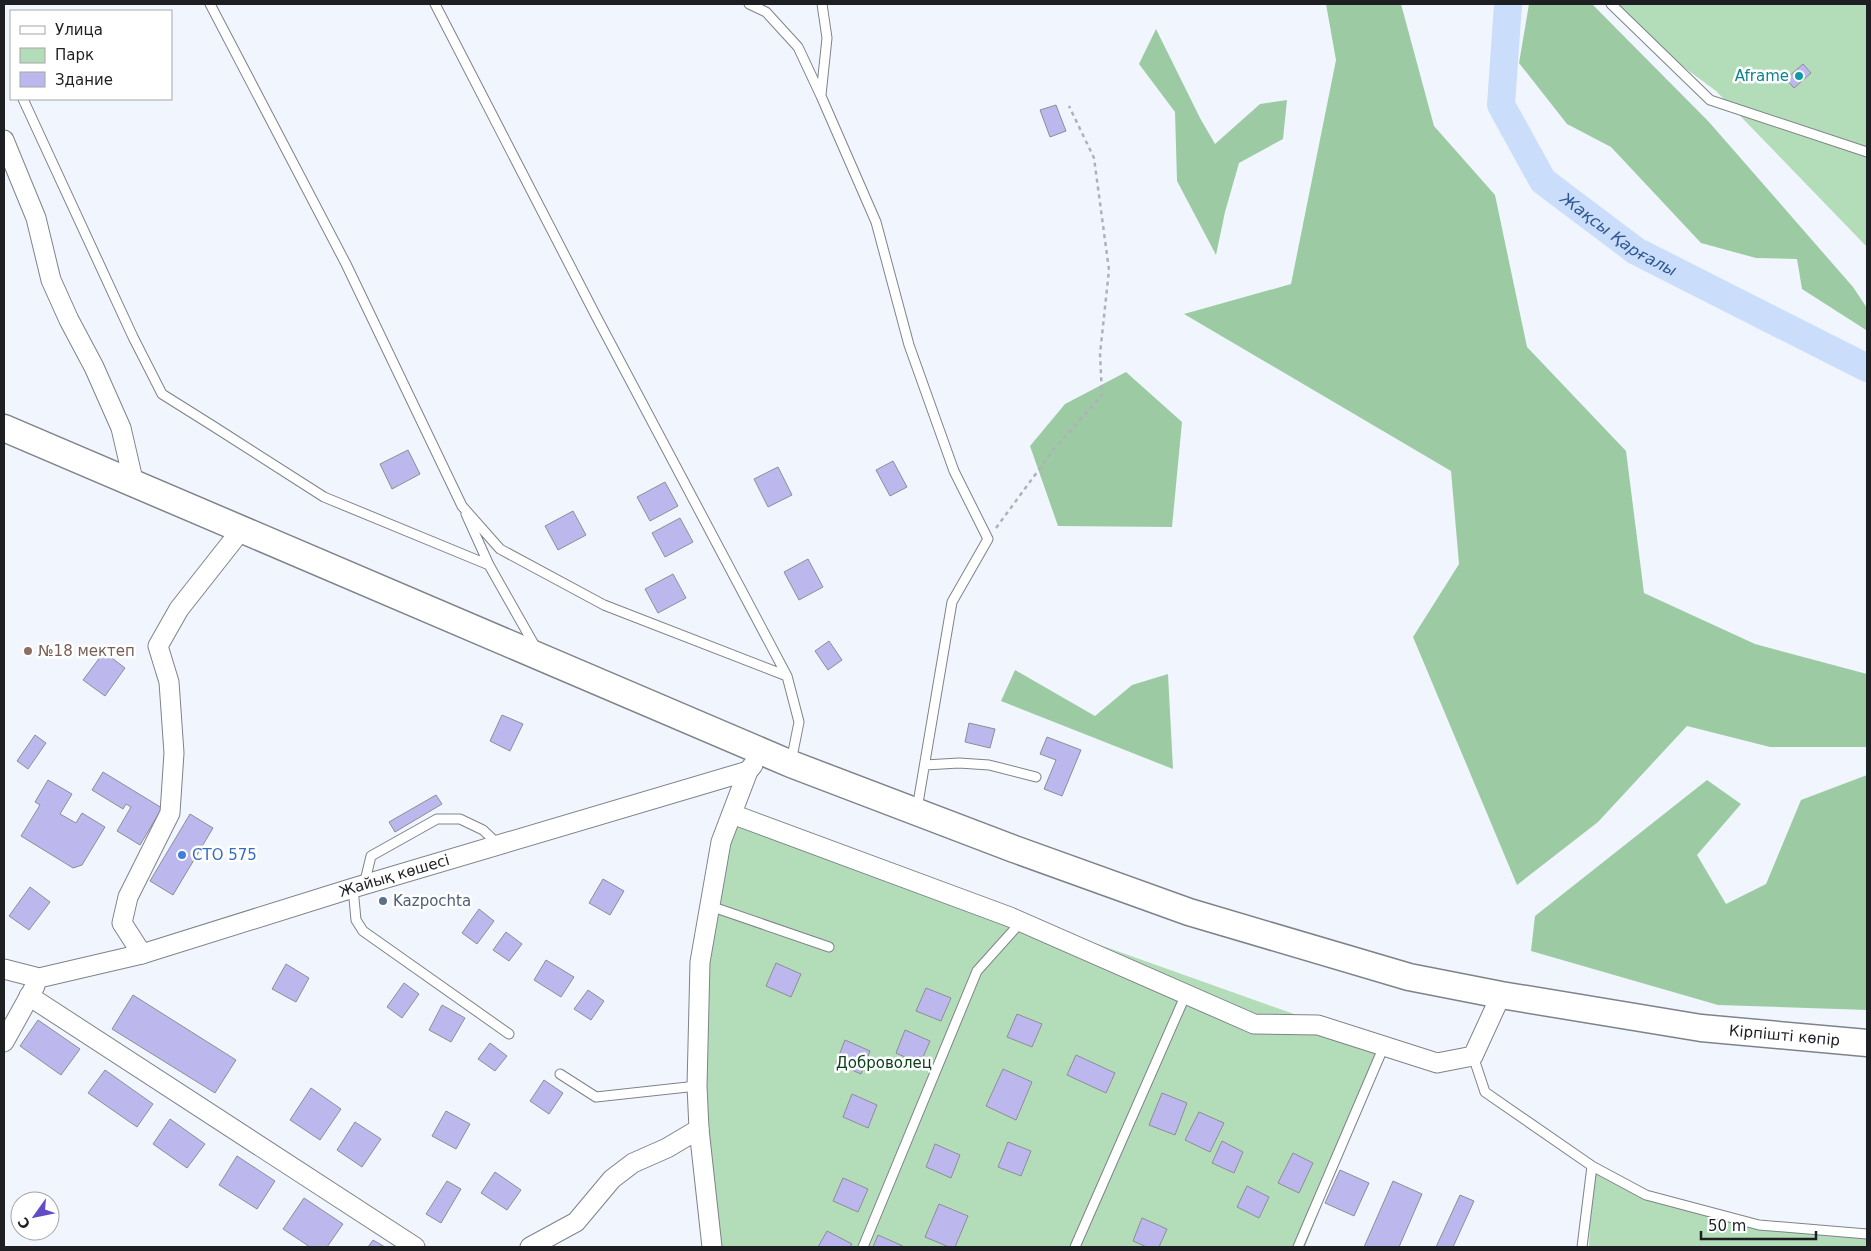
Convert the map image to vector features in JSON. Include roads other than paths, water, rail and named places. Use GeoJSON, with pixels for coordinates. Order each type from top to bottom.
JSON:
{"type":"FeatureCollection","features":[{"type":"Feature","properties":{"kind":"main road","name":"Кірпішті көпір"},"geometry":{"type":"LineString","coordinates":[[4,428],[541,657],[756,761],[791,764],[1014,849],[1189,912],[1409,977],[1500,995],[1701,1028],[1867,1043]]}},
{"type":"Feature","properties":{"kind":"street"},"geometry":{"type":"LineString","coordinates":[[4,140],[36,218],[51,280],[68,320],[94,367],[121,428],[134,484]]}},
{"type":"Feature","properties":{"kind":"street"},"geometry":{"type":"LineString","coordinates":[[142,954],[122,922],[128,897],[170,812],[174,753],[169,682],[158,646],[179,609],[242,529]]}},
{"type":"Feature","properties":{"kind":"street"},"geometry":{"type":"LineString","coordinates":[[712,1247],[699,1128],[697,1086],[700,962],[721,842],[756,761]]}},
{"type":"Feature","properties":{"kind":"street","name":"Жайық көшесі"},"geometry":{"type":"LineString","coordinates":[[39,978],[142,954],[358,886],[499,845],[756,761]]}},
{"type":"Feature","properties":{"kind":"street"},"geometry":{"type":"LineString","coordinates":[[732,814],[1022,922],[1254,1024],[1318,1025],[1437,1063],[1473,1056],[1500,995]]}},
{"type":"Feature","properties":{"kind":"street"},"geometry":{"type":"LineString","coordinates":[[4,969],[39,978],[4,1042]]}},
{"type":"Feature","properties":{"kind":"street"},"geometry":{"type":"LineString","coordinates":[[29,996],[415,1247]]}},
{"type":"Feature","properties":{"kind":"street"},"geometry":{"type":"LineString","coordinates":[[530,1247],[576,1222],[612,1178],[633,1163],[667,1148],[699,1128]]}},
{"type":"Feature","properties":{"kind":"lane"},"geometry":{"type":"LineString","coordinates":[[210,4],[346,264],[489,565],[541,657]]}},
{"type":"Feature","properties":{"kind":"lane"},"geometry":{"type":"LineString","coordinates":[[435,4],[596,316],[787,676],[799,722],[791,764]]}},
{"type":"Feature","properties":{"kind":"lane"},"geometry":{"type":"LineString","coordinates":[[749,4],[766,12],[798,47],[822,96],[876,222],[909,345],[954,471],[988,539],[952,602],[917,811]]}},
{"type":"Feature","properties":{"kind":"lane"},"geometry":{"type":"LineString","coordinates":[[822,4],[827,38],[822,96]]}},
{"type":"Feature","properties":{"kind":"lane"},"geometry":{"type":"LineString","coordinates":[[1611,4],[1710,100],[1867,152]]}},
{"type":"Feature","properties":{"kind":"lane"},"geometry":{"type":"LineString","coordinates":[[23,100],[128,328],[162,394],[324,498],[489,565]]}},
{"type":"Feature","properties":{"kind":"lane"},"geometry":{"type":"LineString","coordinates":[[462,506],[500,549],[604,605],[787,676]]}},
{"type":"Feature","properties":{"kind":"lane"},"geometry":{"type":"LineString","coordinates":[[925,765],[959,763],[989,765],[1036,777]]}},
{"type":"Feature","properties":{"kind":"lane"},"geometry":{"type":"LineString","coordinates":[[499,845],[483,830],[460,819],[437,819],[371,856],[358,886],[356,920],[363,931],[509,1034]]}},
{"type":"Feature","properties":{"kind":"lane"},"geometry":{"type":"LineString","coordinates":[[710,906],[828,946]]}},
{"type":"Feature","properties":{"kind":"lane"},"geometry":{"type":"LineString","coordinates":[[863,1247],[977,971],[1022,922]]}},
{"type":"Feature","properties":{"kind":"lane"},"geometry":{"type":"LineString","coordinates":[[1075,1247],[1186,994]]}},
{"type":"Feature","properties":{"kind":"lane"},"geometry":{"type":"LineString","coordinates":[[1298,1247],[1384,1046]]}},
{"type":"Feature","properties":{"kind":"lane"},"geometry":{"type":"LineString","coordinates":[[1473,1056],[1485,1092],[1592,1166],[1646,1195],[1759,1225],[1867,1234]]}},
{"type":"Feature","properties":{"kind":"lane"},"geometry":{"type":"LineString","coordinates":[[560,1074],[596,1097],[697,1086]]}},
{"type":"Feature","properties":{"kind":"lane"},"geometry":{"type":"LineString","coordinates":[[1582,1247],[1592,1166]]}},
{"type":"Feature","properties":{"kind":"waterway","name":"Жақсы Қарғалы"},"geometry":{"type":"LineString","coordinates":[[1508,4],[1501,105],[1543,181],[1636,251],[1867,368]]}},
{"type":"Feature","properties":{"kind":"place","name":"Aframe"},"geometry":{"type":"Point","coordinates":[1799,76]}},
{"type":"Feature","properties":{"kind":"place","name":"№18 мектеп"},"geometry":{"type":"Point","coordinates":[28,651]}},
{"type":"Feature","properties":{"kind":"place","name":"СТО 575"},"geometry":{"type":"Point","coordinates":[182,855]}},
{"type":"Feature","properties":{"kind":"place","name":"Kazpochta"},"geometry":{"type":"Point","coordinates":[383,901]}},
{"type":"Feature","properties":{"kind":"park label","name":"Доброволец"},"geometry":{"type":"Point","coordinates":[884,1063]}}]}
